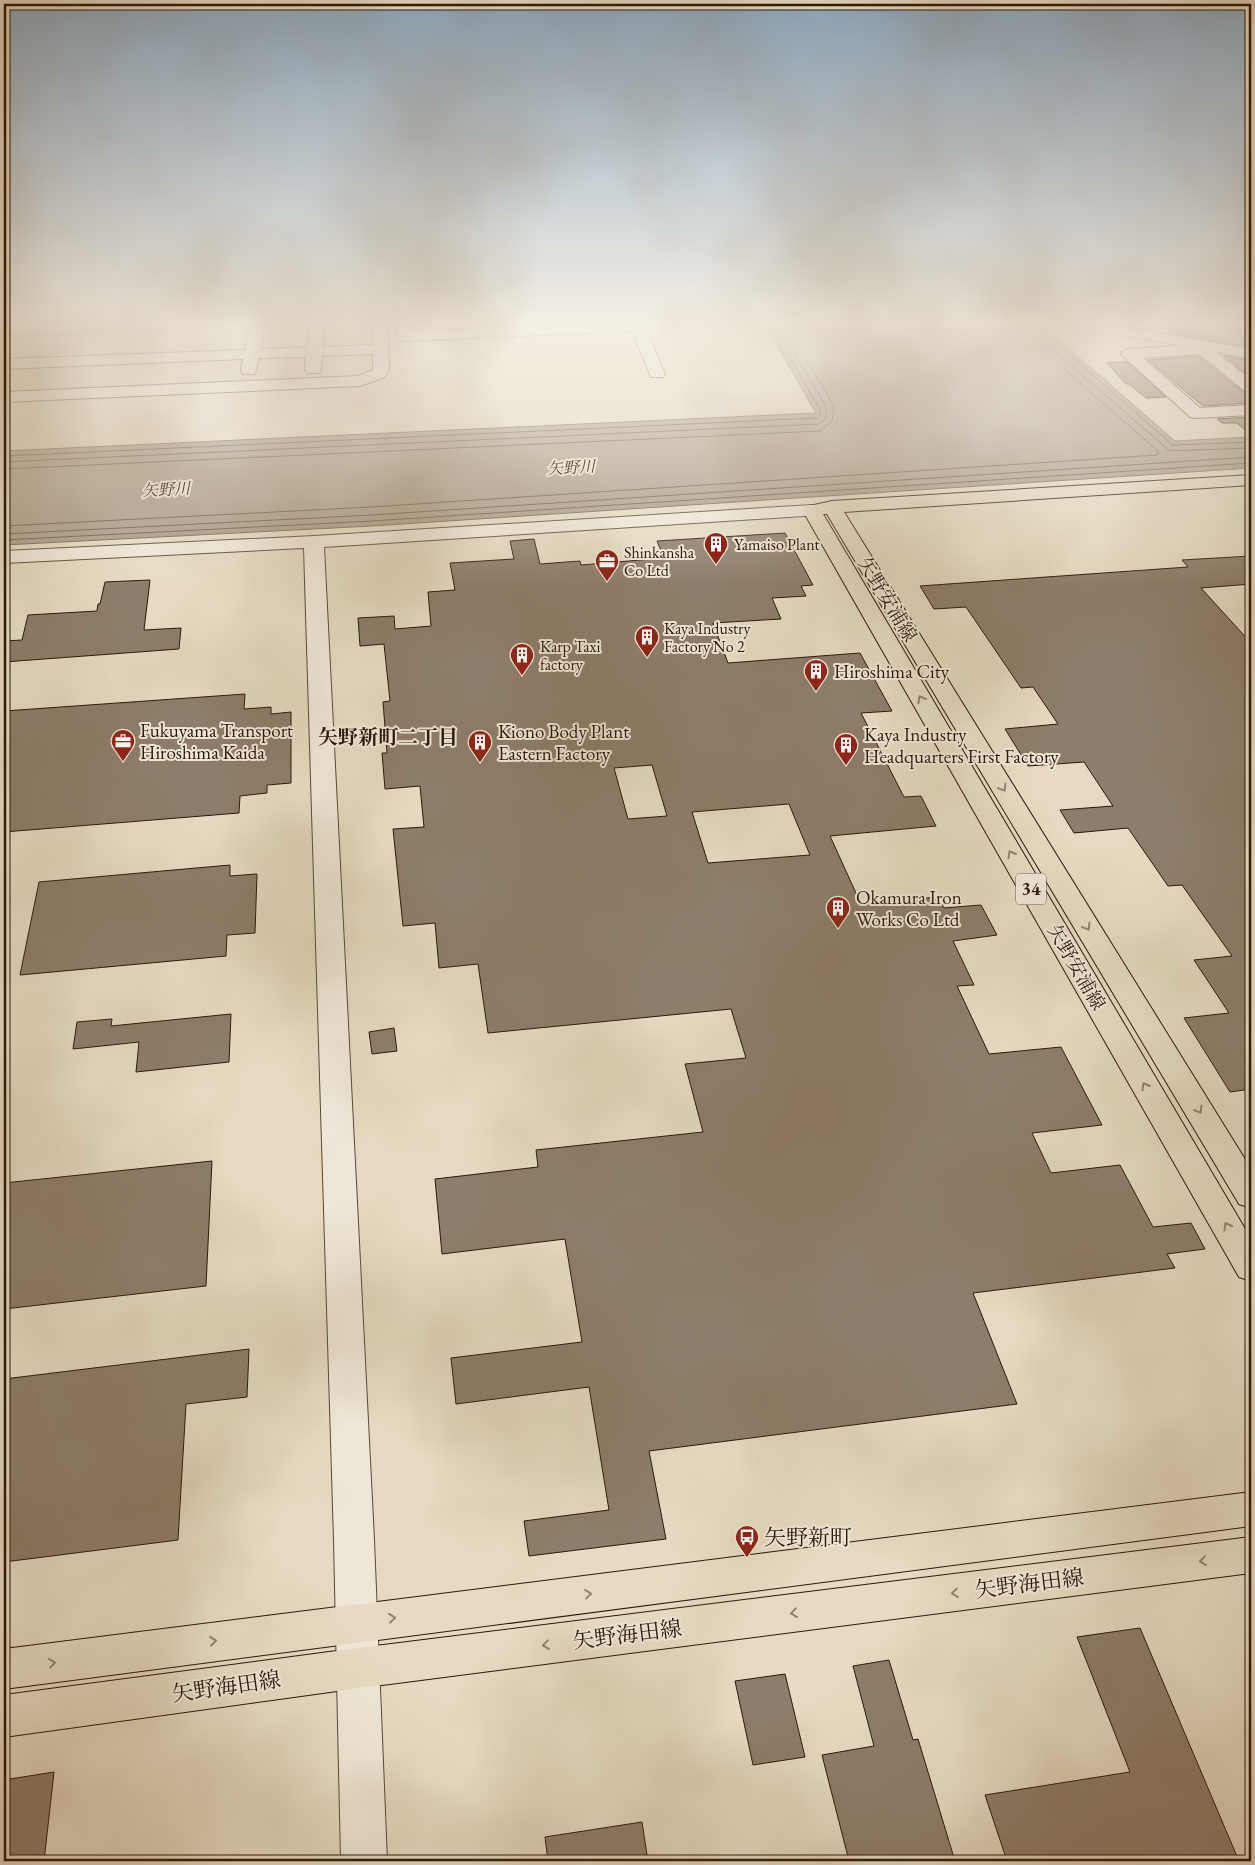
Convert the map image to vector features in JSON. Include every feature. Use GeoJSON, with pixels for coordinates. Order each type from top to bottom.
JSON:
{"type":"FeatureCollection","features":[{"type":"Feature","properties":{"kind":"main road"},"geometry":{"type":"LineString","coordinates":[[826,510],[1251,480]]}},
{"type":"Feature","properties":{"kind":"main road"},"geometry":{"type":"LineString","coordinates":[[826,510],[1251,489]]}},
{"type":"Feature","properties":{"kind":"main road","name":"矢野安浦線"},"geometry":{"type":"LineString","coordinates":[[826,510],[1251,1196]]}},
{"type":"Feature","properties":{"kind":"main road","name":"矢野安浦線"},"geometry":{"type":"LineString","coordinates":[[826,510],[1251,1268]]}},
{"type":"Feature","properties":{"kind":"main road"},"geometry":{"type":"LineString","coordinates":[[4,1669],[357,1622],[1251,1509]]}},
{"type":"Feature","properties":{"kind":"main road","name":"矢野海田線"},"geometry":{"type":"LineString","coordinates":[[4,1716],[359,1668],[1251,1555]]}},
{"type":"Feature","properties":{"kind":"street"},"geometry":{"type":"LineString","coordinates":[[1195,412],[1214,412]]}},
{"type":"Feature","properties":{"kind":"street"},"geometry":{"type":"LineString","coordinates":[[4,558],[314,542],[826,510]]}},
{"type":"Feature","properties":{"kind":"street"},"geometry":{"type":"LineString","coordinates":[[314,542],[359,1668],[364,1861]]}},
{"type":"Feature","properties":{"kind":"water","name":"矢野川"},"geometry":{"type":"Polygon","coordinates":[[[1142,412],[1175,441],[1251,437],[1251,468],[372,526],[4,545],[4,451],[816,413],[1142,412]]]}},
{"type":"Feature","properties":{"kind":"building"},"geometry":{"type":"Polygon","coordinates":[[[1251,417],[1251,435],[1237,423],[1222,423],[1217,419],[1251,417]]]}},
{"type":"Feature","properties":{"kind":"building"},"geometry":{"type":"Polygon","coordinates":[[[785,533],[813,585],[801,586],[806,596],[772,598],[781,619],[713,623],[728,663],[860,653],[892,711],[861,713],[904,797],[921,796],[936,826],[830,836],[861,904],[938,897],[944,908],[981,905],[997,935],[953,941],[974,985],[957,986],[989,1054],[1061,1047],[1102,1125],[1032,1133],[1051,1173],[1120,1165],[1153,1227],[1191,1223],[1205,1249],[1167,1254],[1175,1268],[973,1293],[1017,1404],[649,1451],[666,1539],[529,1556],[524,1521],[609,1510],[589,1387],[456,1404],[451,1358],[582,1342],[565,1239],[442,1254],[435,1179],[538,1167],[536,1150],[703,1132],[685,1064],[746,1058],[731,1009],[488,1033],[478,964],[439,968],[435,923],[403,926],[393,829],[424,827],[420,786],[385,789],[382,753],[387,753],[383,702],[390,701],[384,644],[360,646],[358,618],[394,616],[395,629],[431,626],[428,592],[455,590],[450,563],[514,559],[510,541],[534,539],[540,564],[580,561],[581,565],[664,558],[657,541],[785,533]],[[652,765],[614,768],[628,819],[667,816],[652,765]],[[789,804],[692,812],[708,863],[810,855],[789,804]]]}},
{"type":"Feature","properties":{"kind":"building"},"geometry":{"type":"Polygon","coordinates":[[[1251,556],[1251,584],[1201,588],[1251,643],[1251,1089],[1230,1092],[1184,1018],[1229,1013],[1194,960],[1232,956],[1182,885],[1168,886],[1128,828],[1074,833],[1060,810],[1113,806],[1084,762],[1028,766],[1005,729],[1058,724],[1033,687],[1021,688],[966,607],[934,609],[920,586],[1188,567],[1182,560],[1251,556]]]}},
{"type":"Feature","properties":{"kind":"building"},"geometry":{"type":"Polygon","coordinates":[[[150,580],[144,630],[181,628],[179,649],[4,662],[4,641],[22,640],[28,615],[97,611],[105,582],[150,580]]]}},
{"type":"Feature","properties":{"kind":"building","name":"Fukuyama Transport Hiroshima Kaida"},"geometry":{"type":"Polygon","coordinates":[[[245,694],[244,709],[271,707],[271,714],[291,712],[291,783],[267,785],[267,793],[240,796],[239,813],[4,832],[4,711],[245,694]]]}},
{"type":"Feature","properties":{"kind":"building"},"geometry":{"type":"Polygon","coordinates":[[[230,865],[230,876],[257,874],[255,933],[227,935],[226,956],[20,975],[39,882],[230,865]]]}},
{"type":"Feature","properties":{"kind":"building"},"geometry":{"type":"Polygon","coordinates":[[[231,1014],[229,1062],[136,1072],[139,1042],[73,1049],[77,1022],[112,1019],[111,1026],[231,1014]]]}},
{"type":"Feature","properties":{"kind":"building"},"geometry":{"type":"Polygon","coordinates":[[[394,1028],[397,1051],[372,1054],[369,1032],[394,1028]]]}},
{"type":"Feature","properties":{"kind":"building"},"geometry":{"type":"Polygon","coordinates":[[[212,1161],[206,1286],[4,1309],[4,1183],[212,1161]]]}},
{"type":"Feature","properties":{"kind":"building"},"geometry":{"type":"Polygon","coordinates":[[[249,1349],[247,1397],[186,1404],[178,1540],[4,1562],[4,1379],[249,1349]]]}},
{"type":"Feature","properties":{"kind":"building"},"geometry":{"type":"Polygon","coordinates":[[[1140,1628],[1239,1861],[1007,1861],[985,1795],[1130,1772],[1077,1637],[1140,1628]]]}},
{"type":"Feature","properties":{"kind":"building"},"geometry":{"type":"Polygon","coordinates":[[[889,1660],[913,1740],[918,1739],[955,1861],[849,1861],[822,1755],[874,1746],[853,1666],[889,1660]]]}},
{"type":"Feature","properties":{"kind":"building"},"geometry":{"type":"Polygon","coordinates":[[[785,1674],[805,1757],[753,1765],[735,1681],[785,1674]]]}},
{"type":"Feature","properties":{"kind":"building"},"geometry":{"type":"Polygon","coordinates":[[[54,1772],[44,1861],[4,1861],[4,1780],[54,1772]]]}},
{"type":"Feature","properties":{"kind":"building"},"geometry":{"type":"Polygon","coordinates":[[[642,1822],[648,1861],[548,1861],[545,1837],[642,1822]]]}},
{"type":"Feature","properties":{"kind":"place","name":"Yamaiso Plant"},"geometry":{"type":"Point","coordinates":[716,565]}},
{"type":"Feature","properties":{"kind":"place","name":"Shinkansha Co Ltd"},"geometry":{"type":"Point","coordinates":[607,582]}},
{"type":"Feature","properties":{"kind":"place","name":"Kaya Industry Factory No 2"},"geometry":{"type":"Point","coordinates":[647,658]}},
{"type":"Feature","properties":{"kind":"place","name":"Karp Taxi factory"},"geometry":{"type":"Point","coordinates":[522,676]}},
{"type":"Feature","properties":{"kind":"place","name":"Hiroshima City"},"geometry":{"type":"Point","coordinates":[816,692]}},
{"type":"Feature","properties":{"kind":"place","name":"Fukuyama Transport Hiroshima Kaida"},"geometry":{"type":"Point","coordinates":[123,762]}},
{"type":"Feature","properties":{"kind":"place","name":"Kiono Body Plant Eastern Factory"},"geometry":{"type":"Point","coordinates":[480,763]}},
{"type":"Feature","properties":{"kind":"place","name":"Kaya Industry Headquarters First Factory"},"geometry":{"type":"Point","coordinates":[846,766]}},
{"type":"Feature","properties":{"kind":"place","name":"Okamura Iron Works Co Ltd"},"geometry":{"type":"Point","coordinates":[838,929]}},
{"type":"Feature","properties":{"kind":"place","name":"矢野新町"},"geometry":{"type":"Point","coordinates":[747,1558]}},
{"type":"Feature","properties":{"kind":"district","name":"矢野新町二丁目"},"geometry":{"type":"Point","coordinates":[388,737]}}]}
